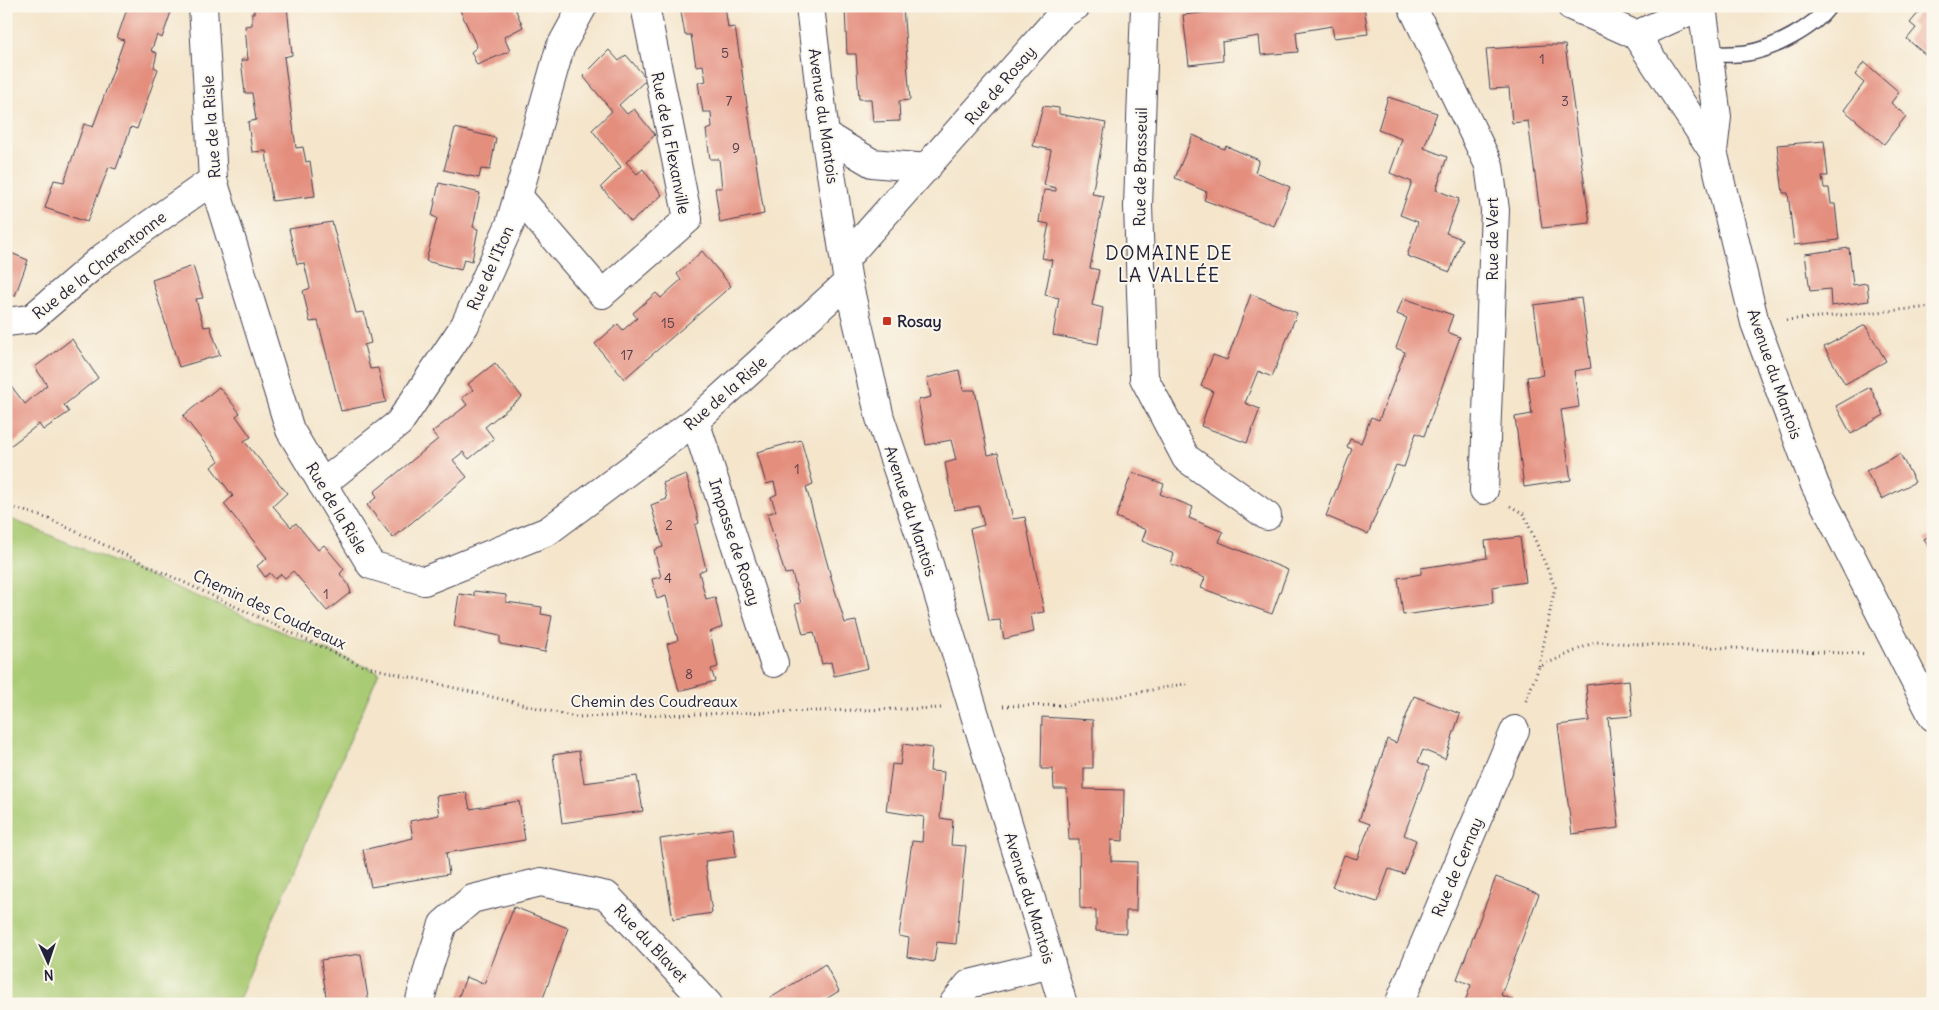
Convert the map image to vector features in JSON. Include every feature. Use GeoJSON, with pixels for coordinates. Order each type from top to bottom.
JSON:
{"type":"FeatureCollection","features":[{"type":"Feature","properties":{"kind":"street","name":"Rue de la Risle"},"geometry":{"type":"LineString","coordinates":[[203,6],[213,180],[290,430],[372,565],[424,581],[548,531],[695,421],[846,270]]}},
{"type":"Feature","properties":{"kind":"street","name":"Rue de l'Iton"},"geometry":{"type":"LineString","coordinates":[[322,484],[399,423],[465,325],[510,224],[560,48],[583,6]]}},
{"type":"Feature","properties":{"kind":"street","name":"Rue de la Flexanville"},"geometry":{"type":"LineString","coordinates":[[518,196],[602,294],[688,220],[645,6]]}},
{"type":"Feature","properties":{"kind":"street","name":"Avenue du Mantois"},"geometry":{"type":"LineString","coordinates":[[810,6],[825,135],[846,270],[880,418],[921,538],[1063,1004]]}},
{"type":"Feature","properties":{"kind":"street","name":"Rue de Rosay"},"geometry":{"type":"LineString","coordinates":[[846,270],[927,168],[1061,14],[1076,6]]}},
{"type":"Feature","properties":{"kind":"street","name":"Rue de Brasseuil"},"geometry":{"type":"LineString","coordinates":[[1145,6],[1138,206],[1144,378],[1186,458],[1267,516]]}},
{"type":"Feature","properties":{"kind":"street","name":"Rue de Vert"},"geometry":{"type":"LineString","coordinates":[[1412,6],[1489,165],[1495,210],[1484,490]]}},
{"type":"Feature","properties":{"kind":"street"},"geometry":{"type":"LineString","coordinates":[[1571,6],[1636,35],[1713,151]]}},
{"type":"Feature","properties":{"kind":"street","name":"Avenue du Mantois"},"geometry":{"type":"LineString","coordinates":[[1702,6],[1717,117],[1713,151],[1755,323],[1815,485],[1932,713]]}},
{"type":"Feature","properties":{"kind":"street"},"geometry":{"type":"LineString","coordinates":[[1636,35],[1702,6]]}},
{"type":"Feature","properties":{"kind":"street"},"geometry":{"type":"LineString","coordinates":[[825,135],[872,163],[927,168]]}},
{"type":"Feature","properties":{"kind":"street","name":"Rue de la Charentonne"},"geometry":{"type":"LineString","coordinates":[[6,322],[31,319],[102,258],[213,180]]}},
{"type":"Feature","properties":{"kind":"street","name":"Impasse de Rosay"},"geometry":{"type":"LineString","coordinates":[[695,421],[774,663]]}},
{"type":"Feature","properties":{"kind":"street","name":"Rue de Cernay"},"geometry":{"type":"LineString","coordinates":[[1399,1004],[1515,730]]}},
{"type":"Feature","properties":{"kind":"street","name":"Rue du Blavet"},"geometry":{"type":"LineString","coordinates":[[419,1004],[443,924],[472,899],[541,882],[607,896],[708,1004]]}},
{"type":"Feature","properties":{"kind":"street"},"geometry":{"type":"LineString","coordinates":[[953,1004],[969,984],[1051,964]]}},
{"type":"Feature","properties":{"kind":"lane"},"geometry":{"type":"LineString","coordinates":[[1708,54],[1747,53],[1791,38],[1822,16],[1829,6]]}},
{"type":"Feature","properties":{"kind":"path"},"geometry":{"type":"LineString","coordinates":[[1785,320],[1933,307]]}},
{"type":"Feature","properties":{"kind":"path"},"geometry":{"type":"LineString","coordinates":[[1484,490],[1524,514],[1555,587],[1539,667],[1515,730]]}},
{"type":"Feature","properties":{"kind":"path","name":"Chemin des Coudreaux"},"geometry":{"type":"LineString","coordinates":[[6,504],[49,519],[360,665],[575,717],[1070,705],[1190,683]]}},
{"type":"Feature","properties":{"kind":"path"},"geometry":{"type":"LineString","coordinates":[[1539,667],[1596,642],[1872,654]]}},
{"type":"Feature","properties":{"kind":"green space"},"geometry":{"type":"Polygon","coordinates":[[[6,517],[379,672],[237,1004],[6,1004],[6,517]]]}},
{"type":"Feature","properties":{"kind":"building"},"geometry":{"type":"Polygon","coordinates":[[[128,6],[165,6],[172,9],[162,38],[157,35],[151,51],[157,53],[154,67],[158,69],[137,129],[131,127],[116,169],[109,167],[87,222],[45,208],[54,180],[64,182],[84,124],[93,127],[124,40],[117,38],[128,6]]]}},
{"type":"Feature","properties":{"kind":"building"},"geometry":{"type":"Polygon","coordinates":[[[254,6],[287,6],[292,55],[284,57],[296,148],[303,147],[306,162],[310,161],[315,196],[272,201],[266,151],[252,152],[248,122],[256,120],[252,93],[245,93],[241,60],[248,60],[245,26],[252,25],[254,6]]]}},
{"type":"Feature","properties":{"kind":"building"},"geometry":{"type":"Polygon","coordinates":[[[458,6],[514,6],[523,27],[504,37],[510,51],[477,65],[471,52],[477,47],[458,6]]]}},
{"type":"Feature","properties":{"kind":"building"},"geometry":{"type":"Polygon","coordinates":[[[680,6],[725,6],[728,28],[735,27],[764,214],[720,223],[715,188],[722,188],[719,159],[710,159],[706,130],[712,128],[711,112],[703,112],[698,83],[706,81],[703,65],[696,66],[691,35],[685,35],[680,6]]]}},
{"type":"Feature","properties":{"kind":"building"},"geometry":{"type":"Polygon","coordinates":[[[858,6],[903,7],[910,100],[899,101],[900,121],[873,122],[871,99],[859,99],[856,54],[847,54],[845,8],[858,8],[858,6]]]}},
{"type":"Feature","properties":{"kind":"building"},"geometry":{"type":"Polygon","coordinates":[[[1218,6],[1364,6],[1368,34],[1334,38],[1332,26],[1296,32],[1298,52],[1261,55],[1259,36],[1222,42],[1223,61],[1189,65],[1183,15],[1219,11],[1218,6]]]}},
{"type":"Feature","properties":{"kind":"building"},"geometry":{"type":"Polygon","coordinates":[[[1924,6],[1933,6],[1933,61],[1907,39],[1916,28],[1910,23],[1924,6]]]}},
{"type":"Feature","properties":{"kind":"building"},"geometry":{"type":"Polygon","coordinates":[[[1565,45],[1590,223],[1542,228],[1528,121],[1512,123],[1509,88],[1490,89],[1486,49],[1565,45]]]}},
{"type":"Feature","properties":{"kind":"building"},"geometry":{"type":"Polygon","coordinates":[[[609,50],[619,61],[626,55],[647,79],[619,105],[627,114],[634,109],[655,135],[626,162],[637,174],[643,169],[662,195],[631,222],[601,187],[621,167],[592,130],[612,111],[583,76],[609,50]]]}},
{"type":"Feature","properties":{"kind":"building"},"geometry":{"type":"Polygon","coordinates":[[[1864,62],[1899,92],[1891,103],[1906,116],[1884,144],[1844,110],[1864,83],[1855,75],[1864,62]]]}},
{"type":"Feature","properties":{"kind":"building"},"geometry":{"type":"Polygon","coordinates":[[[1388,97],[1437,113],[1424,148],[1447,157],[1436,190],[1459,199],[1446,233],[1462,239],[1450,272],[1407,256],[1418,222],[1400,215],[1412,182],[1390,173],[1402,139],[1378,130],[1388,97]]]}},
{"type":"Feature","properties":{"kind":"building"},"geometry":{"type":"Polygon","coordinates":[[[1043,106],[1059,108],[1059,114],[1106,123],[1092,194],[1104,196],[1090,268],[1099,270],[1092,305],[1103,308],[1098,344],[1053,335],[1059,298],[1045,295],[1052,260],[1042,258],[1049,224],[1039,222],[1044,190],[1056,191],[1056,188],[1044,185],[1051,150],[1033,146],[1043,106]]]}},
{"type":"Feature","properties":{"kind":"building"},"geometry":{"type":"Polygon","coordinates":[[[455,128],[496,138],[490,170],[481,169],[479,178],[444,170],[455,128]]]}},
{"type":"Feature","properties":{"kind":"building"},"geometry":{"type":"Polygon","coordinates":[[[1193,135],[1224,149],[1226,146],[1259,160],[1255,172],[1290,187],[1274,226],[1204,200],[1207,192],[1175,178],[1193,135]]]}},
{"type":"Feature","properties":{"kind":"building"},"geometry":{"type":"Polygon","coordinates":[[[1824,141],[1828,176],[1822,176],[1824,188],[1829,188],[1831,204],[1835,204],[1839,240],[1794,245],[1788,193],[1783,193],[1777,145],[1824,141]]]}},
{"type":"Feature","properties":{"kind":"building"},"geometry":{"type":"Polygon","coordinates":[[[439,183],[480,193],[473,227],[478,229],[472,261],[464,259],[461,270],[426,261],[437,218],[432,216],[439,183]]]}},
{"type":"Feature","properties":{"kind":"building"},"geometry":{"type":"Polygon","coordinates":[[[332,222],[356,313],[364,312],[371,343],[364,345],[370,369],[378,368],[386,402],[341,411],[318,321],[310,322],[303,291],[310,288],[304,263],[297,264],[289,229],[332,222]]]}},
{"type":"Feature","properties":{"kind":"building"},"geometry":{"type":"Polygon","coordinates":[[[1849,248],[1853,285],[1867,283],[1869,301],[1831,306],[1830,289],[1810,291],[1805,254],[1849,248]]]}},
{"type":"Feature","properties":{"kind":"building"},"geometry":{"type":"Polygon","coordinates":[[[6,251],[28,260],[15,296],[6,292],[6,251]]]}},
{"type":"Feature","properties":{"kind":"building"},"geometry":{"type":"Polygon","coordinates":[[[702,251],[731,286],[624,379],[595,344],[618,324],[623,330],[637,318],[633,313],[656,293],[661,298],[681,280],[677,274],[702,251]]]}},
{"type":"Feature","properties":{"kind":"building"},"geometry":{"type":"Polygon","coordinates":[[[193,266],[203,298],[196,299],[200,314],[204,327],[210,326],[220,355],[179,367],[152,280],[193,266]]]}},
{"type":"Feature","properties":{"kind":"building"},"geometry":{"type":"Polygon","coordinates":[[[1251,294],[1297,313],[1272,377],[1258,371],[1245,403],[1260,409],[1247,443],[1201,426],[1213,391],[1201,386],[1213,355],[1227,360],[1251,294]]]}},
{"type":"Feature","properties":{"kind":"building"},"geometry":{"type":"Polygon","coordinates":[[[1403,298],[1453,315],[1447,332],[1460,337],[1424,436],[1416,433],[1404,467],[1396,465],[1368,534],[1326,516],[1352,449],[1347,447],[1350,439],[1361,443],[1371,417],[1379,420],[1405,352],[1396,348],[1407,318],[1397,314],[1403,298]]]}},
{"type":"Feature","properties":{"kind":"building"},"geometry":{"type":"Polygon","coordinates":[[[1581,298],[1591,368],[1574,371],[1579,407],[1561,410],[1571,480],[1524,487],[1515,417],[1532,414],[1527,377],[1543,375],[1534,305],[1581,298]]]}},
{"type":"Feature","properties":{"kind":"building"},"geometry":{"type":"Polygon","coordinates":[[[1865,325],[1886,361],[1845,384],[1824,347],[1865,325]]]}},
{"type":"Feature","properties":{"kind":"building"},"geometry":{"type":"Polygon","coordinates":[[[72,339],[98,378],[64,405],[69,412],[43,430],[39,424],[6,449],[6,389],[11,386],[25,404],[47,385],[35,367],[72,339]]]}},
{"type":"Feature","properties":{"kind":"building"},"geometry":{"type":"Polygon","coordinates":[[[495,363],[522,397],[485,427],[494,439],[469,459],[463,452],[453,460],[467,477],[393,538],[367,505],[377,497],[374,492],[438,439],[432,432],[467,405],[462,398],[473,390],[468,384],[495,363]]]}},
{"type":"Feature","properties":{"kind":"building"},"geometry":{"type":"Polygon","coordinates":[[[959,370],[963,390],[975,390],[988,455],[998,453],[1013,519],[1025,517],[1044,612],[1031,614],[1034,632],[1004,639],[1000,620],[989,621],[970,529],[984,525],[979,506],[954,510],[945,463],[956,460],[951,440],[926,445],[918,400],[931,397],[927,378],[959,370]]]}},
{"type":"Feature","properties":{"kind":"building"},"geometry":{"type":"Polygon","coordinates":[[[219,387],[240,413],[236,416],[251,437],[244,441],[287,493],[273,506],[291,527],[296,523],[318,550],[324,545],[344,569],[340,574],[348,584],[351,592],[327,611],[293,571],[285,578],[281,574],[275,579],[270,573],[265,577],[257,566],[267,558],[224,504],[233,496],[211,467],[219,461],[183,416],[219,387]]]}},
{"type":"Feature","properties":{"kind":"building"},"geometry":{"type":"Polygon","coordinates":[[[1870,387],[1884,415],[1851,434],[1836,406],[1870,387]]]}},
{"type":"Feature","properties":{"kind":"building"},"geometry":{"type":"Polygon","coordinates":[[[801,440],[813,484],[806,487],[831,577],[845,623],[856,621],[868,668],[834,676],[831,662],[822,664],[814,632],[803,634],[795,604],[801,603],[792,573],[785,574],[767,514],[776,511],[771,497],[777,494],[774,482],[766,484],[757,452],[801,440]]]}},
{"type":"Feature","properties":{"kind":"building"},"geometry":{"type":"Polygon","coordinates":[[[1900,454],[1915,482],[1882,499],[1866,471],[1900,454]]]}},
{"type":"Feature","properties":{"kind":"building"},"geometry":{"type":"Polygon","coordinates":[[[1132,472],[1164,484],[1160,494],[1193,507],[1189,518],[1223,532],[1219,542],[1288,570],[1272,614],[1201,588],[1205,578],[1171,564],[1174,554],[1142,541],[1146,530],[1116,517],[1132,472]]]}},
{"type":"Feature","properties":{"kind":"building"},"geometry":{"type":"Polygon","coordinates":[[[686,474],[699,523],[695,525],[706,569],[699,572],[706,599],[715,597],[722,627],[710,632],[718,667],[711,669],[715,681],[679,691],[667,644],[678,640],[666,596],[657,599],[652,579],[661,577],[654,550],[663,547],[651,505],[667,499],[663,483],[686,474]]]}},
{"type":"Feature","properties":{"kind":"building"},"geometry":{"type":"Polygon","coordinates":[[[1933,534],[1933,555],[1924,539],[1933,534]]]}},
{"type":"Feature","properties":{"kind":"building"},"geometry":{"type":"Polygon","coordinates":[[[1520,537],[1526,582],[1492,587],[1493,603],[1403,615],[1398,578],[1421,574],[1421,568],[1487,558],[1485,541],[1520,537]]]}},
{"type":"Feature","properties":{"kind":"building"},"geometry":{"type":"Polygon","coordinates":[[[474,591],[506,595],[506,602],[542,607],[541,614],[552,616],[545,652],[500,644],[500,636],[454,626],[459,594],[474,596],[474,591]]]}},
{"type":"Feature","properties":{"kind":"building"},"geometry":{"type":"Polygon","coordinates":[[[1629,680],[1632,716],[1608,718],[1619,828],[1572,834],[1558,725],[1589,721],[1586,685],[1629,680]]]}},
{"type":"Feature","properties":{"kind":"building"},"geometry":{"type":"Polygon","coordinates":[[[1414,696],[1460,714],[1445,759],[1423,750],[1418,762],[1429,767],[1404,835],[1416,840],[1404,874],[1389,869],[1377,902],[1332,887],[1344,855],[1357,859],[1370,824],[1359,820],[1387,739],[1396,743],[1414,696]]]}},
{"type":"Feature","properties":{"kind":"building"},"geometry":{"type":"Polygon","coordinates":[[[1042,717],[1093,720],[1093,768],[1084,768],[1084,789],[1124,790],[1123,841],[1111,840],[1111,861],[1137,862],[1136,911],[1126,911],[1126,933],[1096,931],[1096,910],[1080,908],[1079,840],[1069,840],[1067,789],[1054,789],[1053,769],[1041,769],[1042,717]]]}},
{"type":"Feature","properties":{"kind":"building"},"geometry":{"type":"Polygon","coordinates":[[[903,744],[932,748],[930,771],[944,772],[940,818],[953,820],[951,845],[966,846],[956,944],[937,942],[934,962],[907,957],[909,938],[899,936],[912,841],[922,842],[924,817],[886,811],[892,764],[900,765],[903,744]]]}},
{"type":"Feature","properties":{"kind":"building"},"geometry":{"type":"Polygon","coordinates":[[[579,751],[584,783],[637,776],[643,811],[562,823],[553,755],[579,751]]]}},
{"type":"Feature","properties":{"kind":"building"},"geometry":{"type":"Polygon","coordinates":[[[466,792],[470,809],[519,801],[525,840],[446,853],[449,874],[371,887],[363,850],[413,838],[410,821],[439,815],[436,796],[466,792]]]}},
{"type":"Feature","properties":{"kind":"building"},"geometry":{"type":"Polygon","coordinates":[[[733,828],[736,857],[705,861],[712,913],[673,919],[660,839],[733,828]]]}},
{"type":"Feature","properties":{"kind":"building"},"geometry":{"type":"Polygon","coordinates":[[[1496,877],[1539,894],[1501,995],[1513,1000],[1512,1004],[1464,1004],[1471,985],[1457,979],[1496,877]]]}},
{"type":"Feature","properties":{"kind":"building"},"geometry":{"type":"Polygon","coordinates":[[[514,907],[568,928],[541,1004],[456,1004],[466,977],[484,984],[514,907]]]}},
{"type":"Feature","properties":{"kind":"building"},"geometry":{"type":"Polygon","coordinates":[[[361,954],[369,1004],[327,1004],[321,960],[361,954]]]}},
{"type":"Feature","properties":{"kind":"building"},"geometry":{"type":"Polygon","coordinates":[[[825,964],[839,991],[818,1004],[765,1004],[764,1002],[825,964]]]}},
{"type":"Feature","properties":{"kind":"place","name":"Rosay"},"geometry":{"type":"Point","coordinates":[887,321]}},
{"type":"Feature","properties":{"kind":"district","name":"DOMAINE DE LA VALLÉE"},"geometry":{"type":"Point","coordinates":[1169,264]}}]}
